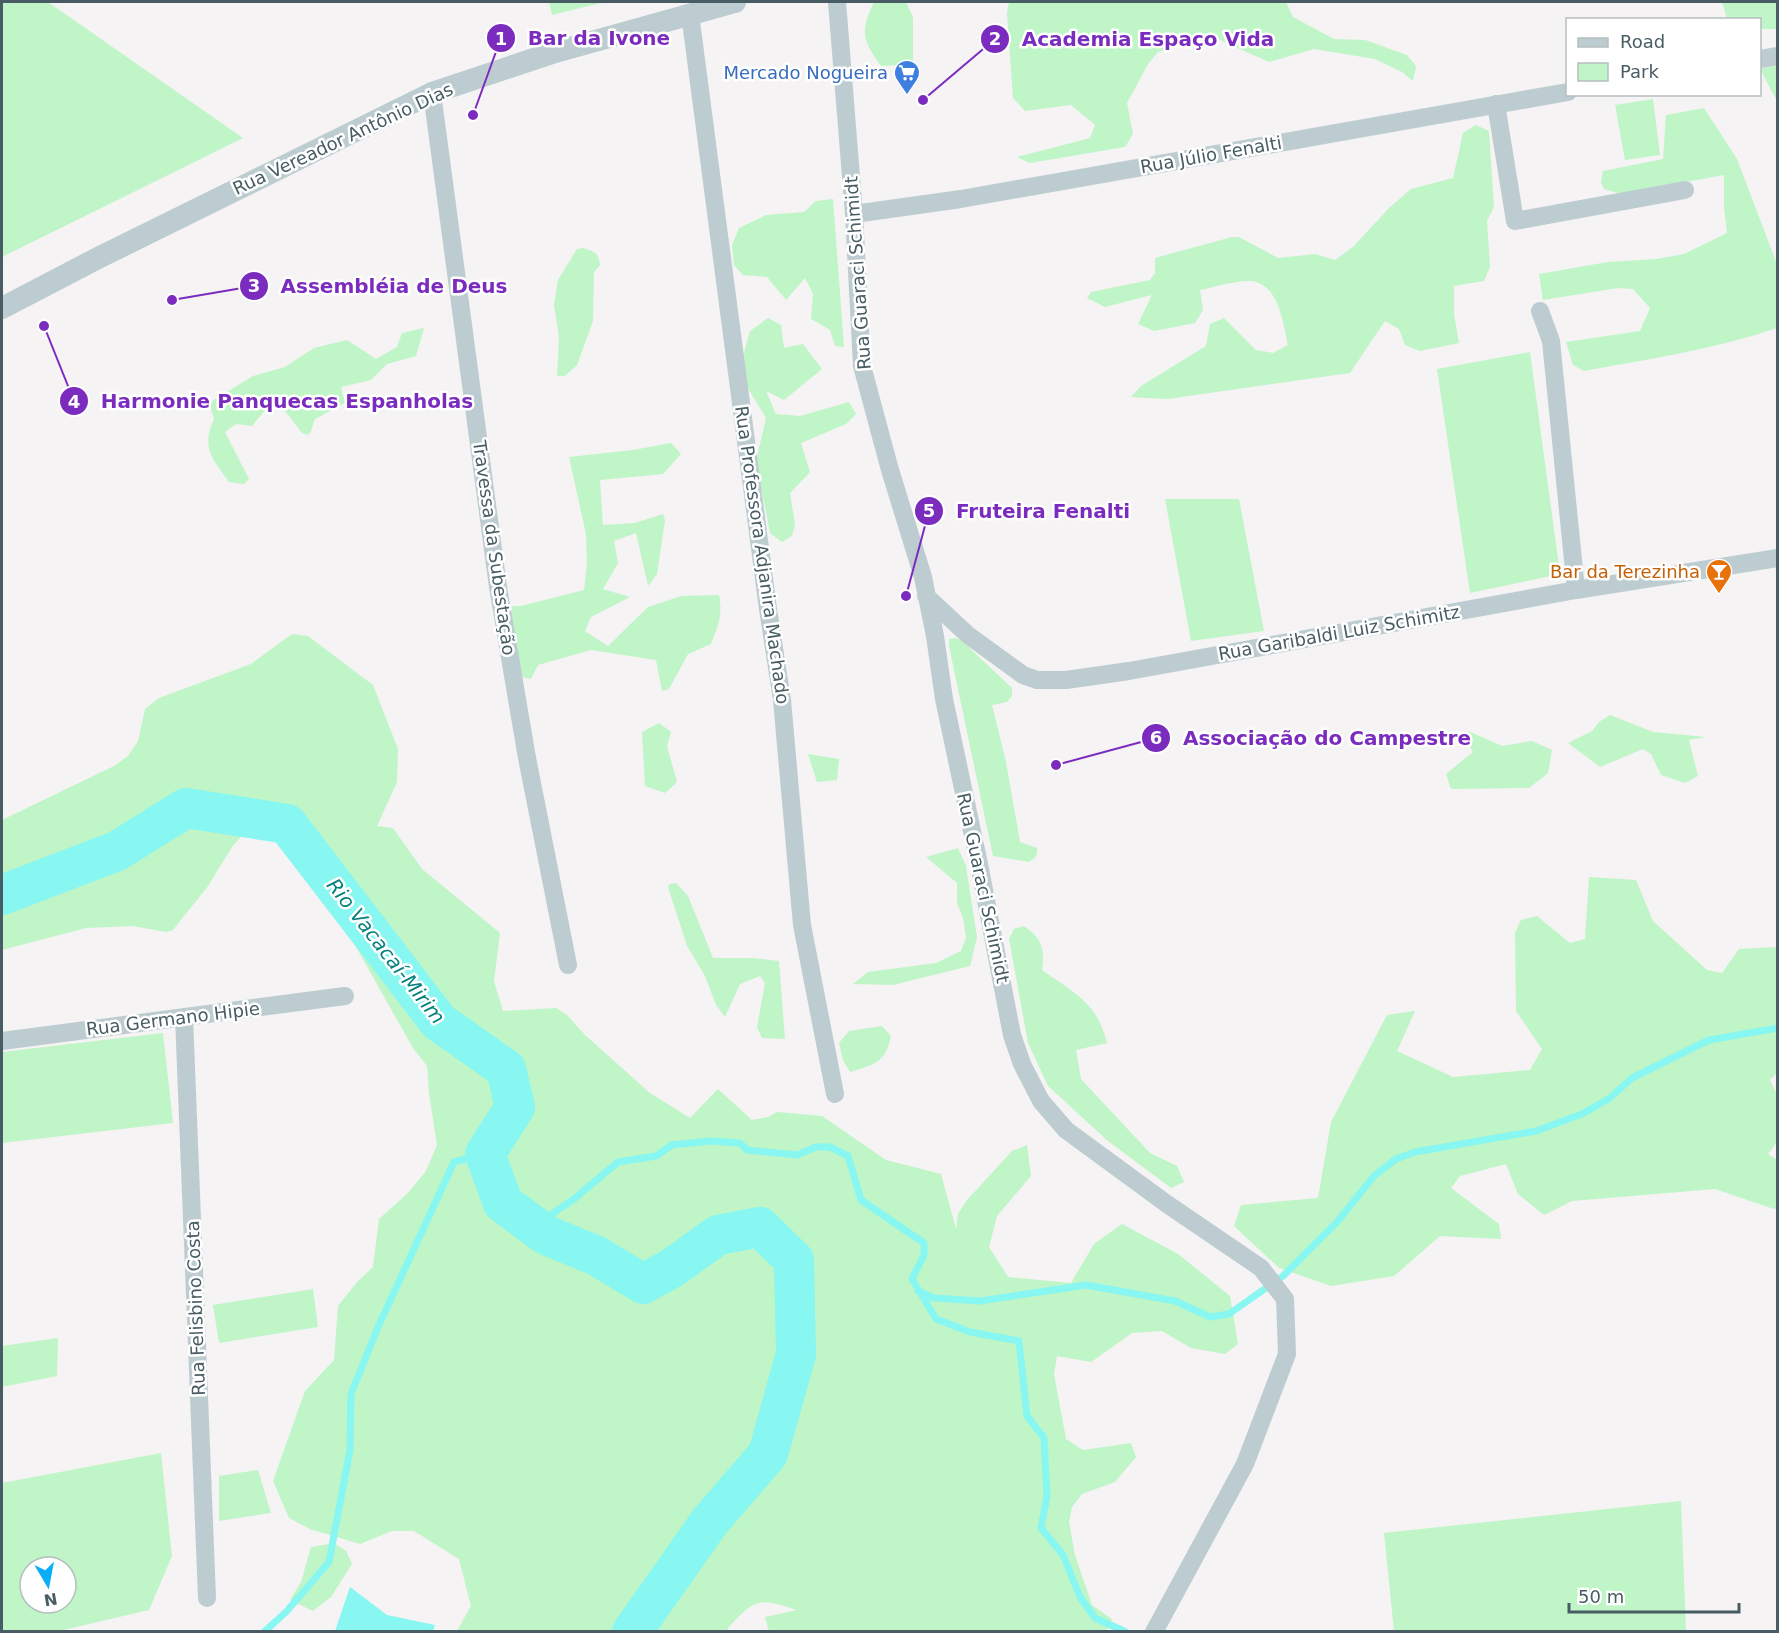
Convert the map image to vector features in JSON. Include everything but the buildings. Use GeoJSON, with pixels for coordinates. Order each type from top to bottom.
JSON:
{"type":"FeatureCollection","features":[{"type":"Feature","properties":{"kind":"street","name":"Rua Vereador Antônio Dias"},"geometry":{"type":"LineString","coordinates":[[2,308],[432,93],[552,53],[735,2]]}},
{"type":"Feature","properties":{"kind":"street","name":"Rua Guaraci Schimidt"},"geometry":{"type":"LineString","coordinates":[[837,2],[854,214],[862,366],[890,470],[923,577],[935,636],[944,699],[982,876],[1012,1035],[1022,1064],[1041,1101],[1066,1130],[1167,1204],[1261,1268],[1285,1299],[1287,1354],[1245,1464],[1154,1632]]}},
{"type":"Feature","properties":{"kind":"street","name":"Rua Professora Adjanira Machado"},"geometry":{"type":"LineString","coordinates":[[690,14],[768,609],[783,700],[802,925],[835,1094]]}},
{"type":"Feature","properties":{"kind":"street"},"geometry":{"type":"LineString","coordinates":[[1761,59],[1778,56]]}},
{"type":"Feature","properties":{"kind":"street","name":"Rua Júlio Fenalti"},"geometry":{"type":"LineString","coordinates":[[854,214],[961,199],[1566,92]]}},
{"type":"Feature","properties":{"kind":"street","name":"Travessa da Subestação"},"geometry":{"type":"LineString","coordinates":[[432,93],[498,587],[527,758],[568,965]]}},
{"type":"Feature","properties":{"kind":"street"},"geometry":{"type":"LineString","coordinates":[[1496,105],[1515,221],[1685,189]]}},
{"type":"Feature","properties":{"kind":"street"},"geometry":{"type":"LineString","coordinates":[[1540,311],[1551,341],[1576,590]]}},
{"type":"Feature","properties":{"kind":"street","name":"Rua Garibaldi Luiz Schimitz"},"geometry":{"type":"LineString","coordinates":[[926,596],[968,634],[1023,675],[1037,680],[1066,680],[1140,669],[1576,590],[1778,558]]}},
{"type":"Feature","properties":{"kind":"street","name":"Rua Germano Hipie"},"geometry":{"type":"LineString","coordinates":[[2,1041],[345,996]]}},
{"type":"Feature","properties":{"kind":"street","name":"Rua Felisbino Costa"},"geometry":{"type":"LineString","coordinates":[[184,1017],[207,1598]]}},
{"type":"Feature","properties":{"kind":"green space"},"geometry":{"type":"Polygon","coordinates":[[[2,2],[48,2],[243,138],[2,257],[2,2]]]}},
{"type":"Feature","properties":{"kind":"green space"},"geometry":{"type":"Polygon","coordinates":[[[549,2],[605,2],[552,15],[549,2]]]}},
{"type":"Feature","properties":{"kind":"green space"},"geometry":{"type":"Polygon","coordinates":[[[874,2],[906,2],[913,17],[913,64],[881,66],[875,57],[865,35],[865,28],[874,2]]]}},
{"type":"Feature","properties":{"kind":"green space"},"geometry":{"type":"Polygon","coordinates":[[[1009,2],[1286,2],[1293,17],[1334,39],[1365,40],[1407,55],[1416,66],[1413,81],[1402,72],[1375,59],[1314,49],[1269,62],[1211,36],[1158,52],[1148,64],[1127,103],[1133,134],[1125,147],[1030,163],[1017,157],[1090,138],[1095,125],[1071,105],[1025,111],[1013,98],[1007,13],[1009,2]]]}},
{"type":"Feature","properties":{"kind":"green space"},"geometry":{"type":"Polygon","coordinates":[[[1722,2],[1777,2],[1777,29],[1761,29],[1761,18],[1727,18],[1722,2]]]}},
{"type":"Feature","properties":{"kind":"green space"},"geometry":{"type":"Polygon","coordinates":[[[1777,65],[1777,101],[1761,71],[1761,69],[1777,65]]]}},
{"type":"Feature","properties":{"kind":"green space"},"geometry":{"type":"Polygon","coordinates":[[[1653,99],[1660,155],[1625,160],[1615,105],[1653,99]]]}},
{"type":"Feature","properties":{"kind":"green space"},"geometry":{"type":"Polygon","coordinates":[[[1704,108],[1737,159],[1777,264],[1777,328],[1706,348],[1584,371],[1573,365],[1566,342],[1640,331],[1650,308],[1633,289],[1618,288],[1543,300],[1539,274],[1608,262],[1657,259],[1684,254],[1727,233],[1724,175],[1621,194],[1604,189],[1601,182],[1603,171],[1663,159],[1666,115],[1704,108]]]}},
{"type":"Feature","properties":{"kind":"green space"},"geometry":{"type":"Polygon","coordinates":[[[1476,125],[1489,131],[1494,207],[1487,221],[1490,267],[1484,281],[1454,286],[1454,314],[1459,343],[1420,351],[1405,345],[1399,329],[1385,321],[1350,373],[1167,399],[1131,397],[1141,386],[1206,346],[1210,324],[1224,318],[1256,350],[1273,353],[1288,345],[1278,306],[1268,289],[1260,284],[1245,281],[1226,284],[1200,290],[1203,310],[1195,323],[1154,331],[1138,324],[1152,295],[1105,307],[1087,298],[1091,292],[1150,280],[1155,273],[1155,258],[1232,237],[1239,237],[1278,258],[1315,254],[1335,260],[1353,247],[1389,208],[1411,189],[1453,178],[1463,133],[1476,125]]]}},
{"type":"Feature","properties":{"kind":"green space"},"geometry":{"type":"Polygon","coordinates":[[[833,199],[844,347],[835,346],[830,330],[811,319],[813,294],[805,278],[786,300],[767,277],[743,275],[734,265],[732,245],[739,228],[766,215],[804,212],[816,201],[833,199]]]}},
{"type":"Feature","properties":{"kind":"green space"},"geometry":{"type":"Polygon","coordinates":[[[583,248],[595,253],[600,265],[594,272],[593,321],[577,365],[565,376],[557,376],[559,337],[554,305],[558,280],[577,249],[583,248]]]}},
{"type":"Feature","properties":{"kind":"green space"},"geometry":{"type":"Polygon","coordinates":[[[768,318],[781,325],[784,348],[803,344],[822,369],[784,400],[766,391],[776,414],[800,416],[849,402],[856,414],[846,424],[801,443],[810,472],[790,493],[795,525],[792,536],[782,542],[770,533],[756,461],[766,418],[746,385],[742,360],[750,331],[768,318]]]}},
{"type":"Feature","properties":{"kind":"green space"},"geometry":{"type":"Polygon","coordinates":[[[424,328],[416,356],[387,364],[371,380],[341,387],[345,403],[315,419],[308,435],[302,433],[275,398],[252,426],[236,424],[225,432],[249,479],[244,484],[229,482],[210,452],[208,438],[214,419],[209,403],[253,376],[285,367],[314,348],[347,340],[376,359],[397,347],[402,333],[424,328]]]}},
{"type":"Feature","properties":{"kind":"green space"},"geometry":{"type":"Polygon","coordinates":[[[1530,352],[1560,574],[1470,593],[1437,369],[1530,352]]]}},
{"type":"Feature","properties":{"kind":"green space"},"geometry":{"type":"Polygon","coordinates":[[[671,443],[681,454],[663,474],[600,480],[603,525],[635,523],[663,514],[665,520],[657,574],[648,586],[636,533],[614,541],[618,563],[603,589],[630,597],[591,617],[585,631],[608,646],[648,607],[681,596],[719,595],[720,615],[711,644],[688,654],[669,689],[662,691],[656,660],[591,650],[538,665],[531,679],[515,673],[511,606],[521,606],[584,590],[587,564],[586,534],[569,457],[671,443]]]}},
{"type":"Feature","properties":{"kind":"green space"},"geometry":{"type":"Polygon","coordinates":[[[1165,499],[1239,499],[1264,631],[1191,641],[1165,499]]]}},
{"type":"Feature","properties":{"kind":"green space"},"geometry":{"type":"Polygon","coordinates":[[[292,634],[308,636],[373,685],[398,749],[397,782],[377,826],[393,828],[422,869],[500,933],[494,981],[503,1011],[556,1008],[567,1015],[585,1035],[650,1093],[690,1118],[718,1089],[752,1120],[768,1117],[777,1112],[822,1116],[886,1160],[941,1174],[956,1229],[958,1214],[967,1200],[1012,1151],[1027,1145],[1031,1176],[997,1216],[989,1247],[1008,1277],[1071,1283],[1094,1244],[1122,1224],[1178,1254],[1230,1296],[1238,1344],[1225,1354],[1191,1348],[1162,1331],[1132,1333],[1091,1362],[1057,1356],[1054,1374],[1066,1439],[1083,1450],[1131,1443],[1136,1457],[1115,1482],[1082,1494],[1072,1507],[1069,1522],[1075,1555],[1092,1605],[1112,1619],[1107,1631],[769,1631],[765,1617],[797,1610],[765,1602],[751,1606],[727,1631],[457,1631],[471,1606],[459,1559],[414,1531],[392,1531],[360,1544],[310,1529],[289,1518],[273,1481],[305,1391],[334,1360],[338,1306],[358,1281],[373,1267],[379,1219],[408,1193],[426,1171],[437,1145],[427,1066],[413,1048],[351,938],[299,810],[270,804],[232,847],[208,886],[173,930],[166,932],[133,926],[86,928],[2,950],[2,820],[114,766],[128,756],[138,741],[145,709],[159,698],[251,664],[292,634]]]}},
{"type":"Feature","properties":{"kind":"green space"},"geometry":{"type":"Polygon","coordinates":[[[956,638],[1012,688],[1012,696],[1007,702],[992,705],[1006,762],[1020,842],[1037,848],[1036,856],[1029,862],[993,856],[949,646],[949,639],[956,638]]]}},
{"type":"Feature","properties":{"kind":"green space"},"geometry":{"type":"Polygon","coordinates":[[[1610,715],[1653,732],[1706,737],[1689,740],[1698,776],[1685,783],[1661,775],[1651,754],[1643,749],[1600,767],[1568,743],[1592,731],[1599,722],[1610,715]]]}},
{"type":"Feature","properties":{"kind":"green space"},"geometry":{"type":"Polygon","coordinates":[[[659,723],[671,732],[667,746],[677,782],[665,793],[645,786],[642,732],[659,723]]]}},
{"type":"Feature","properties":{"kind":"green space"},"geometry":{"type":"Polygon","coordinates":[[[1468,731],[1502,746],[1532,741],[1552,750],[1548,773],[1529,788],[1451,789],[1446,774],[1473,752],[1465,738],[1468,731]]]}},
{"type":"Feature","properties":{"kind":"green space"},"geometry":{"type":"Polygon","coordinates":[[[808,754],[839,759],[837,780],[817,782],[808,754]]]}},
{"type":"Feature","properties":{"kind":"green space"},"geometry":{"type":"Polygon","coordinates":[[[958,848],[966,866],[977,937],[970,966],[893,985],[853,984],[868,972],[936,963],[961,951],[966,938],[963,918],[957,903],[957,883],[926,857],[958,848]]]}},
{"type":"Feature","properties":{"kind":"green space"},"geometry":{"type":"Polygon","coordinates":[[[1589,877],[1636,880],[1653,921],[1707,970],[1722,973],[1739,949],[1777,947],[1777,1073],[1770,1080],[1777,1094],[1778,1141],[1768,1154],[1777,1160],[1777,1208],[1774,1209],[1715,1189],[1572,1201],[1544,1215],[1518,1194],[1506,1164],[1460,1176],[1451,1188],[1499,1224],[1501,1239],[1440,1236],[1394,1276],[1331,1286],[1279,1268],[1234,1226],[1241,1205],[1318,1198],[1331,1122],[1387,1015],[1415,1011],[1397,1051],[1453,1077],[1530,1070],[1542,1049],[1516,1011],[1515,933],[1521,920],[1537,916],[1570,943],[1585,939],[1589,877]]]}},
{"type":"Feature","properties":{"kind":"green space"},"geometry":{"type":"Polygon","coordinates":[[[676,883],[688,896],[713,958],[753,958],[779,961],[785,1039],[762,1038],[757,1027],[765,983],[760,976],[740,984],[725,1017],[716,1005],[705,976],[687,946],[668,887],[676,883]]]}},
{"type":"Feature","properties":{"kind":"green space"},"geometry":{"type":"Polygon","coordinates":[[[1024,926],[1035,935],[1041,945],[1042,970],[1083,1000],[1103,1029],[1107,1043],[1076,1050],[1081,1079],[1150,1153],[1177,1166],[1184,1182],[1171,1188],[1108,1141],[1048,1086],[1028,1043],[1009,939],[1014,929],[1024,926]]]}},
{"type":"Feature","properties":{"kind":"green space"},"geometry":{"type":"Polygon","coordinates":[[[882,1026],[891,1036],[886,1052],[878,1061],[850,1072],[843,1060],[839,1043],[849,1031],[882,1026]]]}},
{"type":"Feature","properties":{"kind":"green space"},"geometry":{"type":"Polygon","coordinates":[[[163,1033],[173,1123],[2,1143],[2,1052],[163,1033]]]}},
{"type":"Feature","properties":{"kind":"green space"},"geometry":{"type":"Polygon","coordinates":[[[313,1289],[318,1327],[219,1343],[213,1305],[313,1289]]]}},
{"type":"Feature","properties":{"kind":"green space"},"geometry":{"type":"Polygon","coordinates":[[[58,1338],[57,1376],[2,1387],[2,1346],[58,1338]]]}},
{"type":"Feature","properties":{"kind":"green space"},"geometry":{"type":"Polygon","coordinates":[[[161,1453],[172,1556],[149,1610],[59,1631],[2,1631],[2,1483],[161,1453]]]}},
{"type":"Feature","properties":{"kind":"green space"},"geometry":{"type":"Polygon","coordinates":[[[258,1470],[271,1513],[219,1521],[219,1476],[258,1470]]]}},
{"type":"Feature","properties":{"kind":"green space"},"geometry":{"type":"Polygon","coordinates":[[[1681,1501],[1686,1631],[1394,1631],[1384,1533],[1681,1501]]]}},
{"type":"Feature","properties":{"kind":"green space"},"geometry":{"type":"Polygon","coordinates":[[[334,1543],[346,1551],[352,1564],[331,1597],[313,1611],[290,1600],[301,1582],[311,1547],[334,1543]]]}},
{"type":"Feature","properties":{"kind":"water"},"geometry":{"type":"Polygon","coordinates":[[[350,1587],[387,1615],[435,1625],[433,1631],[335,1631],[350,1587]]]}},
{"type":"Feature","properties":{"kind":"waterway","name":"Rio Vacacaí-Mirim"},"geometry":{"type":"LineString","coordinates":[[2,895],[117,851],[186,808],[287,824],[439,1022],[506,1069],[515,1107],[485,1154],[503,1203],[546,1235],[597,1256],[643,1284],[672,1268],[718,1235],[760,1227],[794,1260],[796,1354],[768,1454],[710,1521],[632,1632]]}},
{"type":"Feature","properties":{"kind":"waterway"},"geometry":{"type":"LineString","coordinates":[[918,1291],[934,1298],[980,1301],[1086,1285],[1175,1301],[1210,1317],[1229,1314],[1283,1276],[1337,1222],[1374,1176],[1396,1159],[1415,1152],[1536,1131],[1582,1114],[1610,1098],[1632,1078],[1709,1040],[1778,1028]]}},
{"type":"Feature","properties":{"kind":"waterway"},"geometry":{"type":"LineString","coordinates":[[534,1226],[574,1199],[618,1162],[656,1156],[672,1145],[710,1141],[740,1143],[747,1150],[797,1155],[816,1147],[830,1147],[848,1156],[861,1200],[924,1243],[924,1255],[912,1279],[936,1319],[970,1332],[1019,1341],[1027,1416],[1044,1438],[1047,1496],[1041,1528],[1063,1555],[1080,1597],[1095,1618],[1126,1632]]}},
{"type":"Feature","properties":{"kind":"waterway"},"geometry":{"type":"LineString","coordinates":[[264,1632],[286,1612],[329,1562],[350,1450],[351,1394],[378,1327],[454,1162],[485,1154]]}},
{"type":"Feature","properties":{"kind":"place","name":"Mercado Nogueira"},"geometry":{"type":"Point","coordinates":[907,96]}},
{"type":"Feature","properties":{"kind":"place","name":"Academia Espaço Vida"},"geometry":{"type":"Point","coordinates":[923,100]}},
{"type":"Feature","properties":{"kind":"place","name":"Bar da Ivone"},"geometry":{"type":"Point","coordinates":[473,115]}},
{"type":"Feature","properties":{"kind":"place","name":"Assembléia de Deus"},"geometry":{"type":"Point","coordinates":[172,300]}},
{"type":"Feature","properties":{"kind":"place","name":"Harmonie Panquecas Espanholas"},"geometry":{"type":"Point","coordinates":[44,326]}},
{"type":"Feature","properties":{"kind":"place","name":"Bar da Terezinha"},"geometry":{"type":"Point","coordinates":[1719,595]}},
{"type":"Feature","properties":{"kind":"place","name":"Fruteira Fenalti"},"geometry":{"type":"Point","coordinates":[906,596]}},
{"type":"Feature","properties":{"kind":"place","name":"Associação do Campestre"},"geometry":{"type":"Point","coordinates":[1056,765]}}]}
